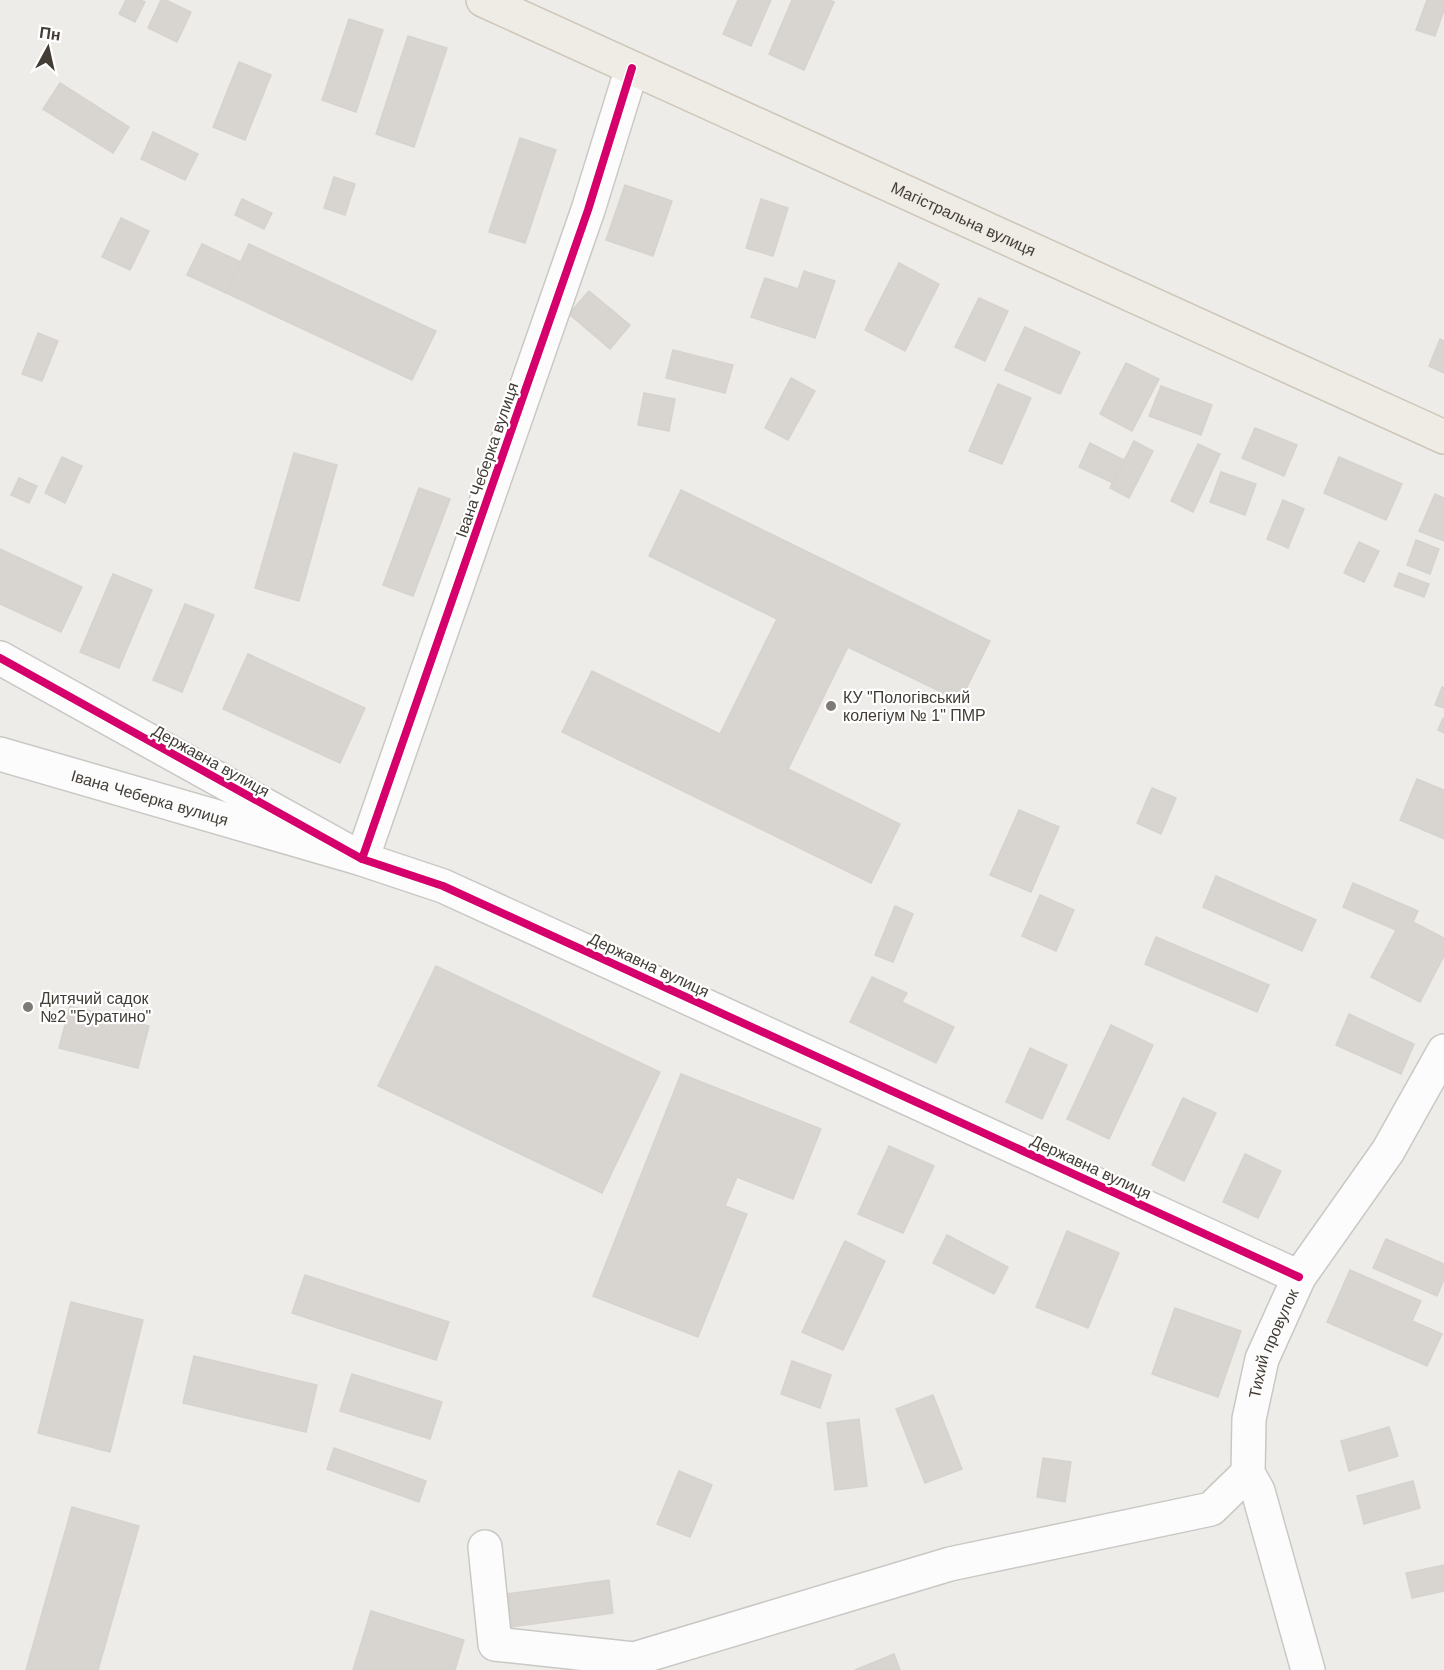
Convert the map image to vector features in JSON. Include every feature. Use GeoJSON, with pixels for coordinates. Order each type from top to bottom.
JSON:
{"type":"FeatureCollection","features":[{"type":"Feature","properties":{"kind":"main road","name":"Магістральна вулиця"},"geometry":{"type":"LineString","coordinates":[[483,0],[1444,437]]}},
{"type":"Feature","properties":{"kind":"street","name":"Івана Чеберка вулиця"},"geometry":{"type":"LineString","coordinates":[[0,754],[362,859],[584,221],[632,68]]}},
{"type":"Feature","properties":{"kind":"street","name":"Державна вулиця"},"geometry":{"type":"LineString","coordinates":[[0,658],[362,859],[454,891],[1299,1277]]}},
{"type":"Feature","properties":{"kind":"street","name":"Тихий провулок"},"geometry":{"type":"LineString","coordinates":[[1308,1670],[1258,1491],[1248,1473],[1250,1419],[1262,1359],[1299,1277],[1388,1151],[1444,1051]]}},
{"type":"Feature","properties":{"kind":"street"},"geometry":{"type":"LineString","coordinates":[[485,1547],[495,1644],[626,1665],[950,1564],[1211,1509],[1248,1473]]}},
{"type":"Feature","properties":{"kind":"building"},"geometry":{"type":"Polygon","coordinates":[[[126,0],[145,2],[135,22],[119,14],[126,0]]]}},
{"type":"Feature","properties":{"kind":"building"},"geometry":{"type":"Polygon","coordinates":[[[161,0],[166,0],[191,12],[177,42],[148,28],[161,0]]]}},
{"type":"Feature","properties":{"kind":"building"},"geometry":{"type":"Polygon","coordinates":[[[738,0],[771,0],[751,46],[723,34],[738,0]]]}},
{"type":"Feature","properties":{"kind":"building"},"geometry":{"type":"Polygon","coordinates":[[[792,0],[830,0],[834,2],[804,70],[769,54],[792,0]]]}},
{"type":"Feature","properties":{"kind":"building"},"geometry":{"type":"Polygon","coordinates":[[[1427,0],[1444,0],[1444,10],[1435,36],[1416,30],[1427,0]]]}},
{"type":"Feature","properties":{"kind":"building"},"geometry":{"type":"Polygon","coordinates":[[[349,19],[383,30],[356,112],[322,100],[349,19]]]}},
{"type":"Feature","properties":{"kind":"building"},"geometry":{"type":"Polygon","coordinates":[[[408,36],[447,48],[414,147],[376,134],[408,36]]]}},
{"type":"Feature","properties":{"kind":"building"},"geometry":{"type":"Polygon","coordinates":[[[239,62],[271,75],[245,140],[213,127],[239,62]]]}},
{"type":"Feature","properties":{"kind":"building"},"geometry":{"type":"Polygon","coordinates":[[[60,83],[129,127],[113,153],[43,109],[60,83]]]}},
{"type":"Feature","properties":{"kind":"building"},"geometry":{"type":"Polygon","coordinates":[[[153,132],[198,154],[185,180],[141,159],[153,132]]]}},
{"type":"Feature","properties":{"kind":"building"},"geometry":{"type":"Polygon","coordinates":[[[520,138],[556,150],[525,243],[489,232],[520,138]]]}},
{"type":"Feature","properties":{"kind":"building"},"geometry":{"type":"Polygon","coordinates":[[[334,177],[355,184],[345,215],[324,208],[334,177]]]}},
{"type":"Feature","properties":{"kind":"building"},"geometry":{"type":"Polygon","coordinates":[[[625,185],[672,201],[653,256],[606,240],[625,185]]]}},
{"type":"Feature","properties":{"kind":"building"},"geometry":{"type":"Polygon","coordinates":[[[242,199],[272,213],[264,229],[235,215],[242,199]]]}},
{"type":"Feature","properties":{"kind":"building"},"geometry":{"type":"Polygon","coordinates":[[[761,199],[788,208],[773,256],[746,248],[761,199]]]}},
{"type":"Feature","properties":{"kind":"building"},"geometry":{"type":"Polygon","coordinates":[[[121,218],[149,231],[130,270],[102,257],[121,218]]]}},
{"type":"Feature","properties":{"kind":"building"},"geometry":{"type":"Polygon","coordinates":[[[202,244],[241,262],[226,293],[187,275],[202,244]]]}},
{"type":"Feature","properties":{"kind":"building"},"geometry":{"type":"Polygon","coordinates":[[[249,244],[436,331],[412,380],[226,293],[249,244]]]}},
{"type":"Feature","properties":{"kind":"building"},"geometry":{"type":"Polygon","coordinates":[[[899,263],[939,284],[905,351],[865,330],[899,263]]]}},
{"type":"Feature","properties":{"kind":"building"},"geometry":{"type":"Polygon","coordinates":[[[804,271],[835,281],[815,338],[751,317],[765,278],[798,289],[804,271]]]}},
{"type":"Feature","properties":{"kind":"building"},"geometry":{"type":"Polygon","coordinates":[[[589,291],[630,325],[610,349],[569,314],[589,291]]]}},
{"type":"Feature","properties":{"kind":"building"},"geometry":{"type":"Polygon","coordinates":[[[979,298],[1008,311],[985,361],[955,347],[979,298]]]}},
{"type":"Feature","properties":{"kind":"building"},"geometry":{"type":"Polygon","coordinates":[[[1025,327],[1080,352],[1060,394],[1005,370],[1025,327]]]}},
{"type":"Feature","properties":{"kind":"building"},"geometry":{"type":"Polygon","coordinates":[[[38,333],[58,341],[42,381],[22,374],[38,333]]]}},
{"type":"Feature","properties":{"kind":"building"},"geometry":{"type":"Polygon","coordinates":[[[1440,339],[1444,341],[1444,373],[1429,366],[1440,339]]]}},
{"type":"Feature","properties":{"kind":"building"},"geometry":{"type":"Polygon","coordinates":[[[673,350],[733,365],[725,393],[666,378],[673,350]]]}},
{"type":"Feature","properties":{"kind":"building"},"geometry":{"type":"Polygon","coordinates":[[[1126,363],[1159,379],[1132,431],[1100,414],[1126,363]]]}},
{"type":"Feature","properties":{"kind":"building"},"geometry":{"type":"Polygon","coordinates":[[[791,378],[815,391],[788,440],[765,428],[791,378]]]}},
{"type":"Feature","properties":{"kind":"building"},"geometry":{"type":"Polygon","coordinates":[[[998,384],[1031,398],[1002,464],[969,451],[998,384]]]}},
{"type":"Feature","properties":{"kind":"building"},"geometry":{"type":"Polygon","coordinates":[[[1161,386],[1212,405],[1201,435],[1149,416],[1161,386]]]}},
{"type":"Feature","properties":{"kind":"building"},"geometry":{"type":"Polygon","coordinates":[[[644,393],[675,399],[669,431],[638,425],[644,393]]]}},
{"type":"Feature","properties":{"kind":"building"},"geometry":{"type":"Polygon","coordinates":[[[1255,428],[1297,445],[1284,476],[1242,458],[1255,428]]]}},
{"type":"Feature","properties":{"kind":"building"},"geometry":{"type":"Polygon","coordinates":[[[1134,441],[1153,451],[1129,498],[1110,488],[1134,441]]]}},
{"type":"Feature","properties":{"kind":"building"},"geometry":{"type":"Polygon","coordinates":[[[1090,443],[1124,460],[1113,483],[1079,467],[1090,443]]]}},
{"type":"Feature","properties":{"kind":"building"},"geometry":{"type":"Polygon","coordinates":[[[1198,444],[1220,454],[1193,512],[1171,501],[1198,444]]]}},
{"type":"Feature","properties":{"kind":"building"},"geometry":{"type":"Polygon","coordinates":[[[294,453],[337,465],[299,601],[255,588],[294,453]]]}},
{"type":"Feature","properties":{"kind":"building"},"geometry":{"type":"Polygon","coordinates":[[[62,457],[82,466],[65,503],[45,493],[62,457]]]}},
{"type":"Feature","properties":{"kind":"building"},"geometry":{"type":"Polygon","coordinates":[[[1339,457],[1402,484],[1386,520],[1324,493],[1339,457]]]}},
{"type":"Feature","properties":{"kind":"building"},"geometry":{"type":"Polygon","coordinates":[[[1221,472],[1256,484],[1245,515],[1210,502],[1221,472]]]}},
{"type":"Feature","properties":{"kind":"building"},"geometry":{"type":"Polygon","coordinates":[[[19,478],[37,486],[29,503],[11,495],[19,478]]]}},
{"type":"Feature","properties":{"kind":"building"},"geometry":{"type":"Polygon","coordinates":[[[419,488],[450,499],[413,596],[383,585],[419,488]]]}},
{"type":"Feature","properties":{"kind":"building"},"geometry":{"type":"Polygon","coordinates":[[[681,490],[990,641],[960,701],[848,647],[788,769],[900,824],[871,883],[562,732],[592,671],[720,734],[777,619],[649,556],[681,490]]]}},
{"type":"Feature","properties":{"kind":"building"},"geometry":{"type":"Polygon","coordinates":[[[1435,494],[1444,498],[1444,541],[1419,531],[1435,494]]]}},
{"type":"Feature","properties":{"kind":"building"},"geometry":{"type":"Polygon","coordinates":[[[1283,500],[1304,509],[1288,548],[1267,539],[1283,500]]]}},
{"type":"Feature","properties":{"kind":"building"},"geometry":{"type":"Polygon","coordinates":[[[1416,540],[1439,549],[1430,574],[1407,565],[1416,540]]]}},
{"type":"Feature","properties":{"kind":"building"},"geometry":{"type":"Polygon","coordinates":[[[1359,542],[1379,551],[1364,582],[1344,573],[1359,542]]]}},
{"type":"Feature","properties":{"kind":"building"},"geometry":{"type":"Polygon","coordinates":[[[0,549],[82,587],[61,632],[0,604],[0,549]]]}},
{"type":"Feature","properties":{"kind":"building"},"geometry":{"type":"Polygon","coordinates":[[[1399,573],[1429,584],[1424,597],[1394,586],[1399,573]]]}},
{"type":"Feature","properties":{"kind":"building"},"geometry":{"type":"Polygon","coordinates":[[[113,574],[152,590],[119,668],[80,652],[113,574]]]}},
{"type":"Feature","properties":{"kind":"building"},"geometry":{"type":"Polygon","coordinates":[[[185,604],[214,615],[182,692],[153,680],[185,604]]]}},
{"type":"Feature","properties":{"kind":"building"},"geometry":{"type":"Polygon","coordinates":[[[248,654],[365,708],[340,763],[223,709],[248,654]]]}},
{"type":"Feature","properties":{"kind":"building"},"geometry":{"type":"Polygon","coordinates":[[[1442,687],[1444,688],[1444,708],[1435,705],[1442,687]]]}},
{"type":"Feature","properties":{"kind":"building"},"geometry":{"type":"Polygon","coordinates":[[[1444,718],[1444,733],[1438,730],[1444,718]]]}},
{"type":"Feature","properties":{"kind":"building"},"geometry":{"type":"Polygon","coordinates":[[[1417,779],[1444,790],[1444,839],[1400,820],[1417,779]]]}},
{"type":"Feature","properties":{"kind":"building"},"geometry":{"type":"Polygon","coordinates":[[[1152,788],[1176,798],[1161,834],[1137,823],[1152,788]]]}},
{"type":"Feature","properties":{"kind":"building"},"geometry":{"type":"Polygon","coordinates":[[[1019,810],[1059,827],[1031,892],[990,875],[1019,810]]]}},
{"type":"Feature","properties":{"kind":"building"},"geometry":{"type":"Polygon","coordinates":[[[1216,876],[1316,920],[1302,951],[1203,907],[1216,876]]]}},
{"type":"Feature","properties":{"kind":"building"},"geometry":{"type":"Polygon","coordinates":[[[1353,883],[1418,911],[1413,922],[1444,938],[1444,956],[1420,1002],[1371,977],[1396,930],[1343,907],[1353,883]]]}},
{"type":"Feature","properties":{"kind":"building"},"geometry":{"type":"Polygon","coordinates":[[[1040,895],[1074,910],[1056,951],[1022,936],[1040,895]]]}},
{"type":"Feature","properties":{"kind":"building"},"geometry":{"type":"Polygon","coordinates":[[[895,906],[913,914],[893,962],[875,955],[895,906]]]}},
{"type":"Feature","properties":{"kind":"building"},"geometry":{"type":"Polygon","coordinates":[[[1156,937],[1269,985],[1257,1012],[1145,964],[1156,937]]]}},
{"type":"Feature","properties":{"kind":"building"},"geometry":{"type":"Polygon","coordinates":[[[436,966],[660,1072],[602,1193],[378,1086],[436,966]]]}},
{"type":"Feature","properties":{"kind":"building"},"geometry":{"type":"Polygon","coordinates":[[[872,977],[907,993],[902,1002],[954,1027],[936,1063],[850,1022],[872,977]]]}},
{"type":"Feature","properties":{"kind":"building"},"geometry":{"type":"Polygon","coordinates":[[[70,1006],[149,1026],[138,1068],[59,1048],[70,1006]]]}},
{"type":"Feature","properties":{"kind":"building"},"geometry":{"type":"Polygon","coordinates":[[[1349,1014],[1414,1044],[1401,1074],[1336,1045],[1349,1014]]]}},
{"type":"Feature","properties":{"kind":"building"},"geometry":{"type":"Polygon","coordinates":[[[1111,1025],[1153,1045],[1109,1139],[1067,1119],[1111,1025]]]}},
{"type":"Feature","properties":{"kind":"building"},"geometry":{"type":"Polygon","coordinates":[[[1030,1048],[1067,1065],[1042,1119],[1006,1102],[1030,1048]]]}},
{"type":"Feature","properties":{"kind":"building"},"geometry":{"type":"Polygon","coordinates":[[[681,1074],[821,1129],[793,1199],[737,1177],[725,1206],[747,1214],[698,1337],[593,1296],[681,1074]]]}},
{"type":"Feature","properties":{"kind":"building"},"geometry":{"type":"Polygon","coordinates":[[[1183,1098],[1216,1113],[1184,1181],[1152,1165],[1183,1098]]]}},
{"type":"Feature","properties":{"kind":"building"},"geometry":{"type":"Polygon","coordinates":[[[889,1146],[934,1166],[903,1233],[858,1214],[889,1146]]]}},
{"type":"Feature","properties":{"kind":"building"},"geometry":{"type":"Polygon","coordinates":[[[1245,1154],[1281,1171],[1258,1218],[1223,1202],[1245,1154]]]}},
{"type":"Feature","properties":{"kind":"building"},"geometry":{"type":"Polygon","coordinates":[[[1067,1231],[1119,1253],[1088,1328],[1036,1307],[1067,1231]]]}},
{"type":"Feature","properties":{"kind":"building"},"geometry":{"type":"Polygon","coordinates":[[[947,1235],[1008,1267],[994,1294],[933,1263],[947,1235]]]}},
{"type":"Feature","properties":{"kind":"building"},"geometry":{"type":"Polygon","coordinates":[[[1386,1239],[1444,1264],[1444,1279],[1437,1296],[1373,1268],[1386,1239]]]}},
{"type":"Feature","properties":{"kind":"building"},"geometry":{"type":"Polygon","coordinates":[[[845,1241],[885,1261],[843,1350],[802,1332],[845,1241]]]}},
{"type":"Feature","properties":{"kind":"building"},"geometry":{"type":"Polygon","coordinates":[[[1350,1270],[1421,1301],[1412,1321],[1442,1334],[1427,1366],[1327,1322],[1350,1270]]]}},
{"type":"Feature","properties":{"kind":"building"},"geometry":{"type":"Polygon","coordinates":[[[305,1275],[449,1322],[436,1360],[292,1313],[305,1275]]]}},
{"type":"Feature","properties":{"kind":"building"},"geometry":{"type":"Polygon","coordinates":[[[71,1302],[143,1320],[110,1452],[38,1433],[71,1302]]]}},
{"type":"Feature","properties":{"kind":"building"},"geometry":{"type":"Polygon","coordinates":[[[1175,1308],[1241,1331],[1218,1397],[1152,1374],[1175,1308]]]}},
{"type":"Feature","properties":{"kind":"building"},"geometry":{"type":"Polygon","coordinates":[[[194,1356],[317,1385],[306,1432],[183,1403],[194,1356]]]}},
{"type":"Feature","properties":{"kind":"building"},"geometry":{"type":"Polygon","coordinates":[[[792,1361],[831,1375],[820,1408],[781,1394],[792,1361]]]}},
{"type":"Feature","properties":{"kind":"building"},"geometry":{"type":"Polygon","coordinates":[[[352,1374],[442,1402],[430,1439],[340,1411],[352,1374]]]}},
{"type":"Feature","properties":{"kind":"building"},"geometry":{"type":"Polygon","coordinates":[[[933,1395],[962,1469],[925,1483],[896,1409],[933,1395]]]}},
{"type":"Feature","properties":{"kind":"building"},"geometry":{"type":"Polygon","coordinates":[[[859,1419],[867,1486],[835,1490],[827,1423],[859,1419]]]}},
{"type":"Feature","properties":{"kind":"building"},"geometry":{"type":"Polygon","coordinates":[[[1389,1427],[1398,1456],[1349,1471],[1341,1441],[1389,1427]]]}},
{"type":"Feature","properties":{"kind":"building"},"geometry":{"type":"Polygon","coordinates":[[[334,1448],[426,1481],[419,1502],[327,1469],[334,1448]]]}},
{"type":"Feature","properties":{"kind":"building"},"geometry":{"type":"Polygon","coordinates":[[[1043,1458],[1071,1462],[1065,1502],[1037,1497],[1043,1458]]]}},
{"type":"Feature","properties":{"kind":"building"},"geometry":{"type":"Polygon","coordinates":[[[679,1471],[712,1485],[690,1537],[657,1524],[679,1471]]]}},
{"type":"Feature","properties":{"kind":"building"},"geometry":{"type":"Polygon","coordinates":[[[1413,1481],[1420,1508],[1364,1524],[1357,1496],[1413,1481]]]}},
{"type":"Feature","properties":{"kind":"building"},"geometry":{"type":"Polygon","coordinates":[[[72,1507],[139,1526],[98,1670],[26,1670],[72,1507]]]}},
{"type":"Feature","properties":{"kind":"building"},"geometry":{"type":"Polygon","coordinates":[[[1444,1565],[1444,1591],[1412,1598],[1406,1573],[1444,1565]]]}},
{"type":"Feature","properties":{"kind":"building"},"geometry":{"type":"Polygon","coordinates":[[[609,1580],[613,1613],[511,1627],[507,1594],[609,1580]]]}},
{"type":"Feature","properties":{"kind":"building"},"geometry":{"type":"Polygon","coordinates":[[[371,1611],[464,1640],[455,1670],[353,1670],[371,1611]]]}},
{"type":"Feature","properties":{"kind":"building"},"geometry":{"type":"Polygon","coordinates":[[[894,1654],[900,1670],[855,1670],[894,1654]]]}},
{"type":"Feature","properties":{"kind":"cycle path"},"geometry":{"type":"LineString","coordinates":[[362,859],[588,210],[632,68]]}},
{"type":"Feature","properties":{"kind":"cycle path"},"geometry":{"type":"LineString","coordinates":[[0,658],[362,859],[443,886],[1299,1277]]}},
{"type":"Feature","properties":{"kind":"place","name":"КУ \"Пологівський колегіум № 1\" ПМР"},"geometry":{"type":"Point","coordinates":[831,706]}},
{"type":"Feature","properties":{"kind":"place","name":"Дитячий садок №2 \"Буратино\""},"geometry":{"type":"Point","coordinates":[28,1007]}}]}
